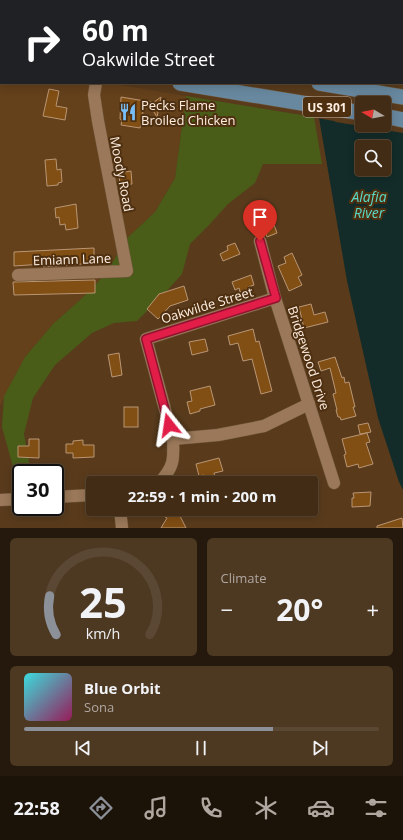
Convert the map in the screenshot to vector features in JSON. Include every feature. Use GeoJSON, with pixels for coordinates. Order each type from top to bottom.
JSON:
{"type":"FeatureCollection","features":[{"type":"Feature","properties":{"kind":"main road","name":"US 301"},"geometry":{"type":"LineString","coordinates":[[186,84],[355,112]]}},
{"type":"Feature","properties":{"kind":"main road","name":"US 301"},"geometry":{"type":"LineString","coordinates":[[324,84],[403,97]]}},
{"type":"Feature","properties":{"kind":"main road"},"geometry":{"type":"LineString","coordinates":[[391,117],[403,120]]}},
{"type":"Feature","properties":{"kind":"street","name":"Moody Road"},"geometry":{"type":"LineString","coordinates":[[96,84],[94,95],[98,121],[127,271]]}},
{"type":"Feature","properties":{"kind":"street","name":"Bridgewood Drive"},"geometry":{"type":"LineString","coordinates":[[260,241],[276,298],[334,483]]}},
{"type":"Feature","properties":{"kind":"street","name":"Emiann Lane"},"geometry":{"type":"LineString","coordinates":[[18,275],[127,271]]}},
{"type":"Feature","properties":{"kind":"street","name":"Oakwilde Street"},"geometry":{"type":"LineString","coordinates":[[173,439],[146,339],[276,298]]}},
{"type":"Feature","properties":{"kind":"street"},"geometry":{"type":"LineString","coordinates":[[166,476],[170,472],[174,455],[173,439],[218,434],[264,426],[309,404]]}},
{"type":"Feature","properties":{"kind":"street"},"geometry":{"type":"LineString","coordinates":[[64,497],[86,495]]}},
{"type":"Feature","properties":{"kind":"street"},"geometry":{"type":"LineString","coordinates":[[0,500],[12,499]]}},
{"type":"Feature","properties":{"kind":"street"},"geometry":{"type":"LineString","coordinates":[[121,516],[122,528]]}},
{"type":"Feature","properties":{"kind":"shaded area"},"geometry":{"type":"Polygon","coordinates":[[[0,84],[91,84],[118,253],[108,270],[91,290],[53,324],[25,357],[0,406],[0,84]]]}},
{"type":"Feature","properties":{"kind":"shaded area"},"geometry":{"type":"Polygon","coordinates":[[[102,84],[115,84],[186,96],[175,178],[155,212],[126,239],[103,120],[99,95],[102,84]]]}},
{"type":"Feature","properties":{"kind":"green space"},"geometry":{"type":"Polygon","coordinates":[[[186,96],[314,117],[322,164],[263,164],[255,183],[228,204],[190,244],[182,274],[137,321],[114,323],[92,333],[55,365],[33,398],[24,434],[29,464],[12,464],[2,427],[4,396],[25,357],[53,324],[91,290],[108,270],[118,253],[123,276],[133,275],[126,239],[155,212],[175,178],[186,96]]]}},
{"type":"Feature","properties":{"kind":"water","name":"Alafia River"},"geometry":{"type":"Polygon","coordinates":[[[313,84],[403,84],[403,490],[378,418],[347,281],[313,84]]]}},
{"type":"Feature","properties":{"kind":"pier"},"geometry":{"type":"Polygon","coordinates":[[[311,84],[403,84],[403,133],[391,131],[391,96],[355,96],[355,125],[317,118],[311,84]]]}},
{"type":"Feature","properties":{"kind":"building"},"geometry":{"type":"Polygon","coordinates":[[[49,89],[59,91],[56,106],[67,108],[65,120],[43,116],[49,89]]]}},
{"type":"Feature","properties":{"kind":"building","name":"Pecks Flame Broiled Chicken"},"geometry":{"type":"Polygon","coordinates":[[[121,97],[145,101],[140,128],[121,125],[121,97]]]}},
{"type":"Feature","properties":{"kind":"building"},"geometry":{"type":"Polygon","coordinates":[[[161,97],[157,117],[147,101],[154,102],[161,97]]]}},
{"type":"Feature","properties":{"kind":"building"},"geometry":{"type":"Polygon","coordinates":[[[56,159],[57,170],[61,169],[62,182],[58,183],[58,185],[47,186],[45,160],[56,159]]]}},
{"type":"Feature","properties":{"kind":"building"},"geometry":{"type":"Polygon","coordinates":[[[131,171],[132,184],[120,186],[119,173],[131,171]]]}},
{"type":"Feature","properties":{"kind":"building"},"geometry":{"type":"Polygon","coordinates":[[[76,204],[78,228],[66,230],[65,224],[60,225],[59,217],[56,218],[55,208],[76,204]]]}},
{"type":"Feature","properties":{"kind":"building"},"geometry":{"type":"Polygon","coordinates":[[[273,222],[277,233],[267,237],[263,225],[273,222]]]}},
{"type":"Feature","properties":{"kind":"building"},"geometry":{"type":"Polygon","coordinates":[[[235,243],[240,254],[223,261],[220,254],[228,250],[227,246],[235,243]]]}},
{"type":"Feature","properties":{"kind":"building"},"geometry":{"type":"Polygon","coordinates":[[[94,248],[94,263],[43,267],[43,264],[14,266],[14,252],[94,248]]]}},
{"type":"Feature","properties":{"kind":"building"},"geometry":{"type":"Polygon","coordinates":[[[292,253],[302,275],[298,277],[302,285],[289,291],[278,266],[286,263],[284,257],[292,253]]]}},
{"type":"Feature","properties":{"kind":"building"},"geometry":{"type":"Polygon","coordinates":[[[251,275],[254,285],[248,287],[249,289],[240,292],[239,288],[235,290],[232,282],[251,275]]]}},
{"type":"Feature","properties":{"kind":"building"},"geometry":{"type":"Polygon","coordinates":[[[95,280],[95,293],[14,295],[13,282],[95,280]]]}},
{"type":"Feature","properties":{"kind":"building"},"geometry":{"type":"Polygon","coordinates":[[[184,286],[188,300],[170,306],[158,319],[147,309],[159,294],[184,286]]]}},
{"type":"Feature","properties":{"kind":"building"},"geometry":{"type":"Polygon","coordinates":[[[311,304],[314,315],[325,312],[328,322],[304,328],[299,307],[311,304]]]}},
{"type":"Feature","properties":{"kind":"building"},"geometry":{"type":"Polygon","coordinates":[[[253,329],[256,342],[259,341],[272,391],[261,394],[252,359],[243,361],[238,343],[230,345],[228,336],[253,329]]]}},
{"type":"Feature","properties":{"kind":"building"},"geometry":{"type":"Polygon","coordinates":[[[205,339],[208,351],[192,355],[189,342],[205,339]]]}},
{"type":"Feature","properties":{"kind":"building"},"geometry":{"type":"Polygon","coordinates":[[[119,353],[122,375],[112,377],[108,355],[119,353]]]}},
{"type":"Feature","properties":{"kind":"building"},"geometry":{"type":"Polygon","coordinates":[[[335,357],[342,378],[344,377],[345,383],[349,382],[356,416],[341,420],[340,417],[338,417],[336,410],[333,394],[336,393],[330,368],[321,371],[318,362],[335,357]]]}},
{"type":"Feature","properties":{"kind":"building"},"geometry":{"type":"Polygon","coordinates":[[[210,386],[215,405],[200,409],[200,411],[190,414],[187,402],[192,401],[190,391],[210,386]]]}},
{"type":"Feature","properties":{"kind":"building"},"geometry":{"type":"Polygon","coordinates":[[[124,407],[138,407],[138,427],[124,427],[124,407]]]}},
{"type":"Feature","properties":{"kind":"building"},"geometry":{"type":"Polygon","coordinates":[[[368,423],[371,432],[360,434],[358,425],[368,423]]]}},
{"type":"Feature","properties":{"kind":"building"},"geometry":{"type":"Polygon","coordinates":[[[367,433],[370,442],[366,443],[373,464],[359,468],[358,464],[347,467],[344,455],[346,454],[342,439],[367,433]]]}},
{"type":"Feature","properties":{"kind":"building"},"geometry":{"type":"Polygon","coordinates":[[[29,439],[39,439],[39,458],[18,457],[18,446],[29,446],[29,439]]]}},
{"type":"Feature","properties":{"kind":"building"},"geometry":{"type":"Polygon","coordinates":[[[83,440],[83,445],[94,445],[94,457],[73,458],[73,453],[66,453],[66,444],[73,444],[73,441],[83,440]]]}},
{"type":"Feature","properties":{"kind":"building"},"geometry":{"type":"Polygon","coordinates":[[[219,458],[223,471],[214,473],[215,476],[199,476],[196,464],[219,458]]]}},
{"type":"Feature","properties":{"kind":"building"},"geometry":{"type":"Polygon","coordinates":[[[371,492],[370,506],[352,507],[352,498],[354,498],[353,493],[371,492]]]}},
{"type":"Feature","properties":{"kind":"building"},"geometry":{"type":"Polygon","coordinates":[[[180,516],[186,528],[161,528],[167,518],[165,517],[180,516]]]}},
{"type":"Feature","properties":{"kind":"building"},"geometry":{"type":"Polygon","coordinates":[[[402,518],[403,528],[377,528],[377,526],[402,518]]]}},
{"type":"Feature","properties":{"kind":"place","name":"Pecks Flame Broiled Chicken"},"geometry":{"type":"Point","coordinates":[128,112]}},
{"type":"Feature","properties":{"kind":"route"},"geometry":{"type":"LineString","coordinates":[[169,425],[146,339],[276,298],[260,241]]}}]}
